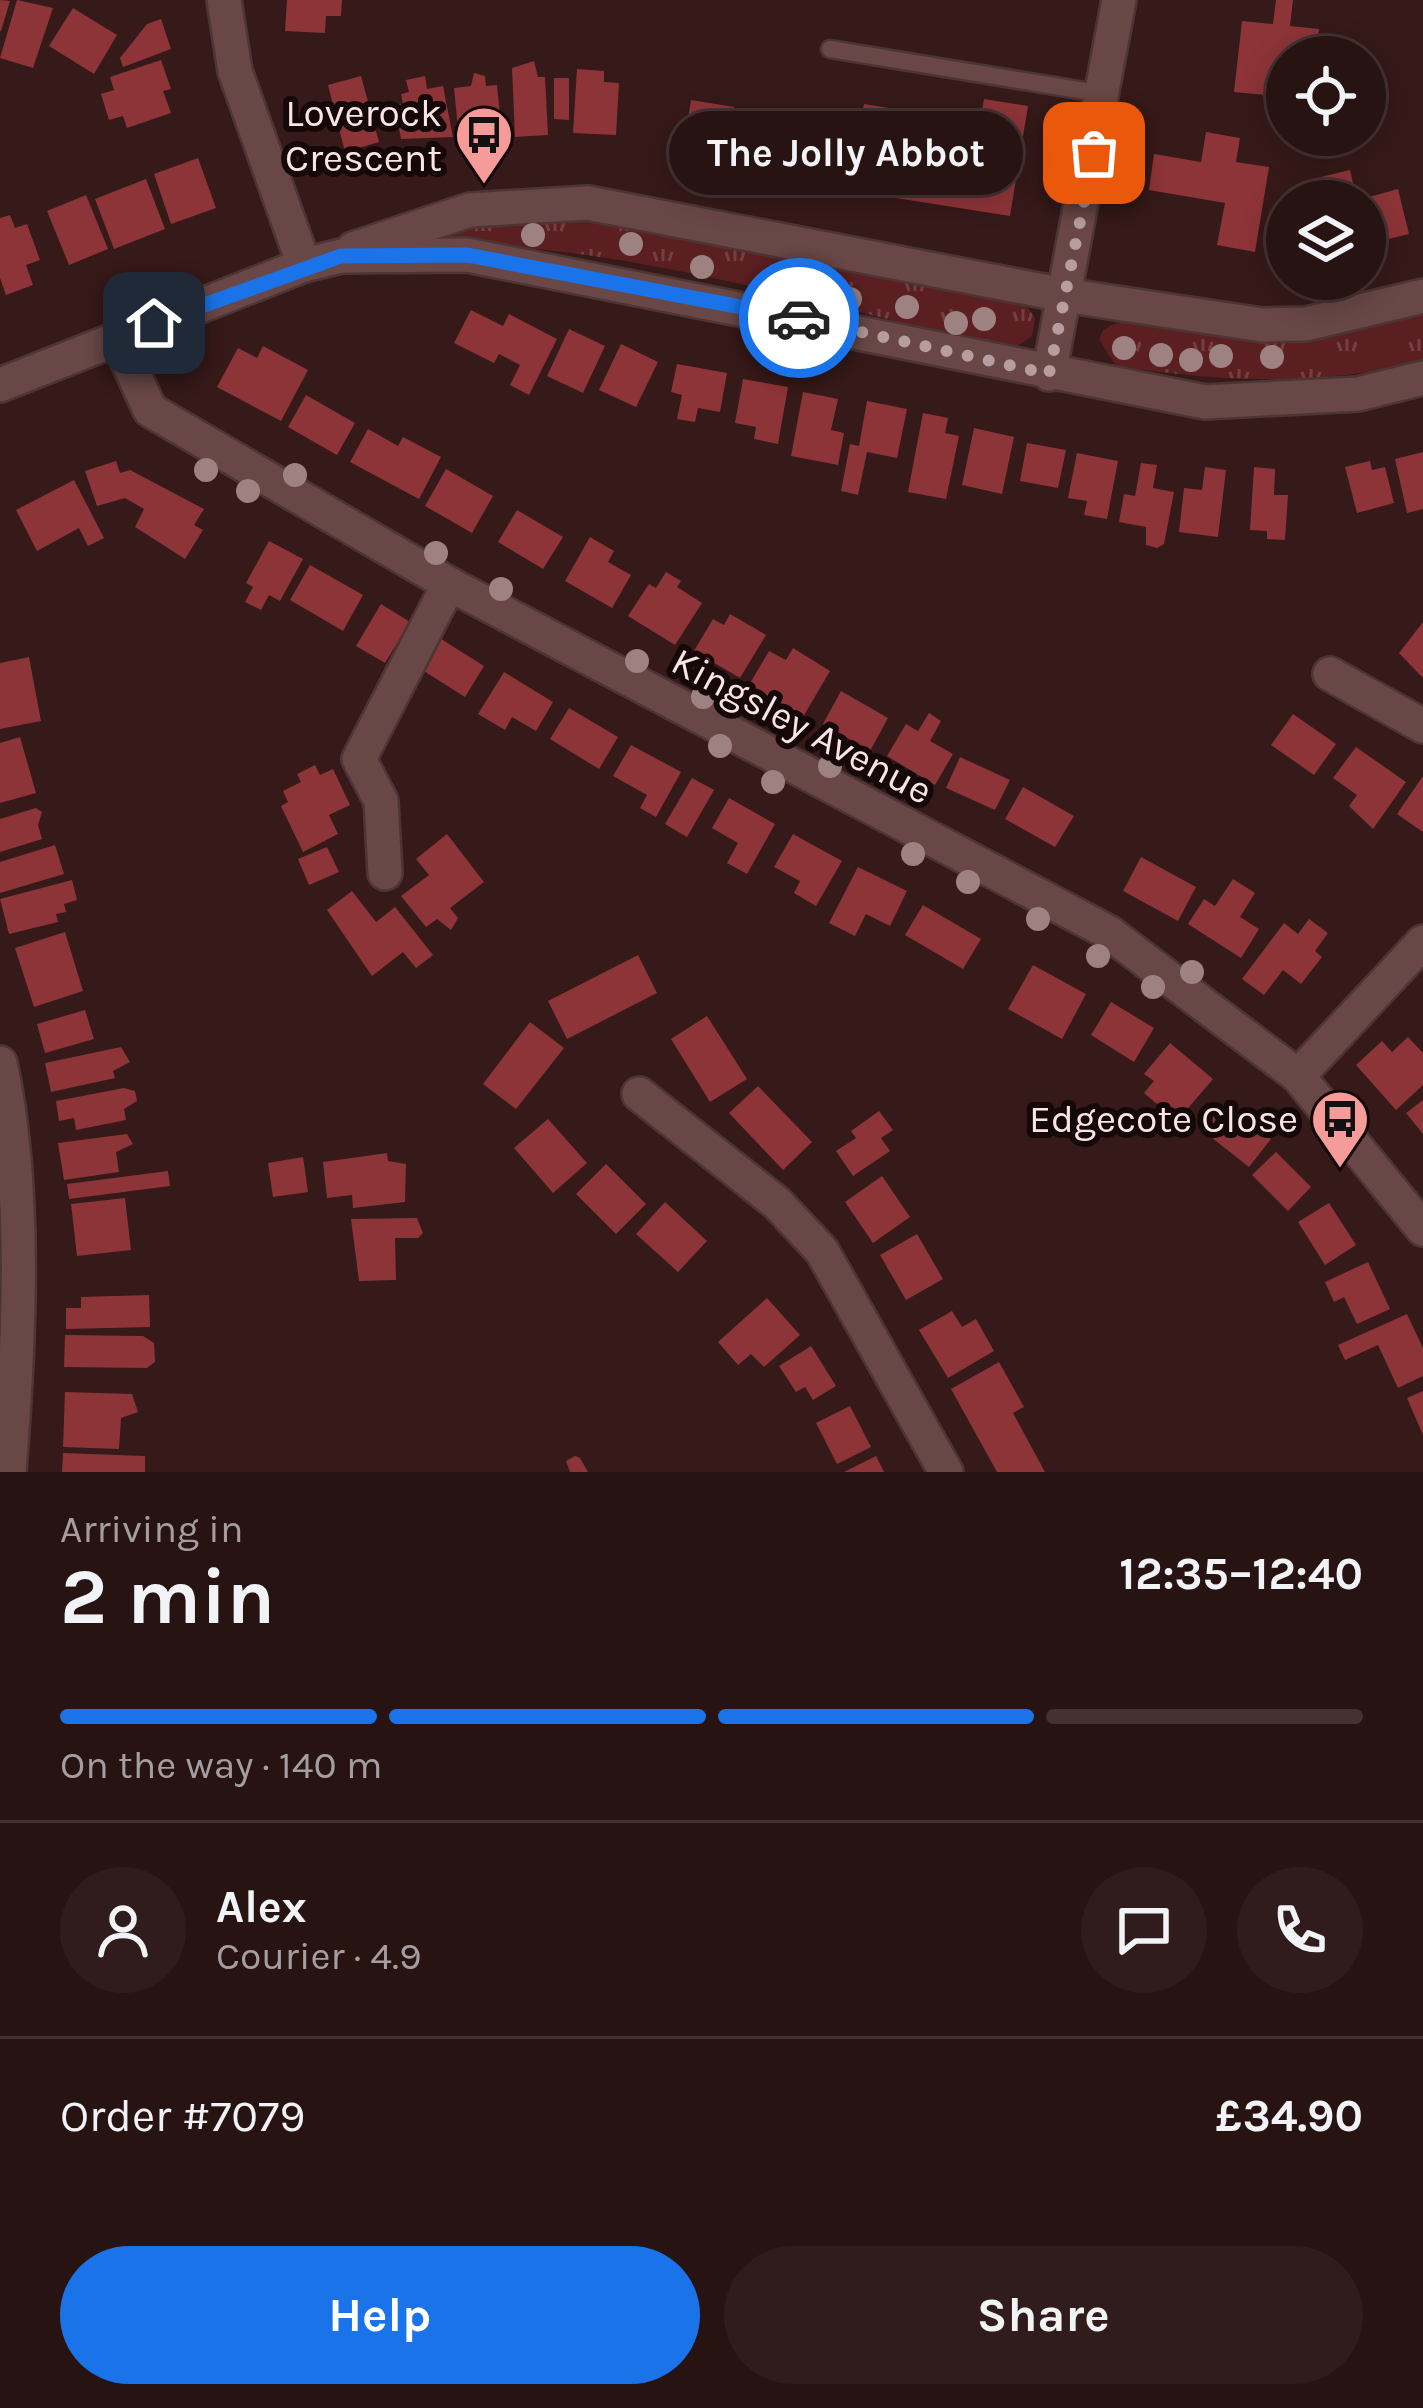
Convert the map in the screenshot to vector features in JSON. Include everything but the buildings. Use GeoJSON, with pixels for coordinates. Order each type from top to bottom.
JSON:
{"type":"FeatureCollection","features":[{"type":"Feature","properties":{"kind":"street"},"geometry":{"type":"LineString","coordinates":[[224,0],[235,71],[304,265]]}},
{"type":"Feature","properties":{"kind":"street"},"geometry":{"type":"LineString","coordinates":[[1049,374],[1119,0]]}},
{"type":"Feature","properties":{"kind":"street"},"geometry":{"type":"LineString","coordinates":[[341,256],[368,239],[470,210],[588,203],[1064,295],[1262,325],[1306,325],[1423,296]]}},
{"type":"Feature","properties":{"kind":"street"},"geometry":{"type":"LineString","coordinates":[[0,385],[304,265],[341,256],[467,255],[1205,402],[1358,394],[1423,378]]}},
{"type":"Feature","properties":{"kind":"street","name":"Kingsley Avenue"},"geometry":{"type":"LineString","coordinates":[[117,338],[150,410],[448,584],[1108,932],[1298,1076],[1423,1229]]}},
{"type":"Feature","properties":{"kind":"street"},"geometry":{"type":"LineString","coordinates":[[385,873],[381,801],[359,759],[448,584]]}},
{"type":"Feature","properties":{"kind":"street"},"geometry":{"type":"LineString","coordinates":[[1330,674],[1423,726]]}},
{"type":"Feature","properties":{"kind":"street"},"geometry":{"type":"LineString","coordinates":[[1298,1076],[1423,942]]}},
{"type":"Feature","properties":{"kind":"street"},"geometry":{"type":"LineString","coordinates":[[0,1063],[10,1110],[18,1356],[9,1472]]}},
{"type":"Feature","properties":{"kind":"street"},"geometry":{"type":"LineString","coordinates":[[639,1094],[777,1203],[822,1251],[946,1472]]}},
{"type":"Feature","properties":{"kind":"lane"},"geometry":{"type":"LineString","coordinates":[[830,49],[1106,84]]}},
{"type":"Feature","properties":{"kind":"green space"},"geometry":{"type":"Polygon","coordinates":[[[517,219],[613,222],[1024,302],[1035,318],[1032,336],[1014,348],[625,261],[466,244],[386,244],[517,219]]]}},
{"type":"Feature","properties":{"kind":"green space"},"geometry":{"type":"Polygon","coordinates":[[[1423,312],[1423,360],[1347,375],[1231,378],[1116,366],[1099,339],[1103,330],[1118,322],[1271,342],[1423,312]]]}},
{"type":"Feature","properties":{"kind":"way so far"},"geometry":{"type":"LineString","coordinates":[[799,318],[1049,374],[1094,153]]}},
{"type":"Feature","properties":{"kind":"place","name":"The Jolly Abbot"},"geometry":{"type":"Point","coordinates":[1094,153]}},
{"type":"Feature","properties":{"kind":"place","name":"Loverock Crescent"},"geometry":{"type":"Point","coordinates":[484,186]}},
{"type":"Feature","properties":{"kind":"place","name":"Edgecote Close"},"geometry":{"type":"Point","coordinates":[1340,1170]}},
{"type":"Feature","properties":{"kind":"route"},"geometry":{"type":"LineString","coordinates":[[154,323],[304,265],[341,256],[467,255],[799,318]]}}]}
